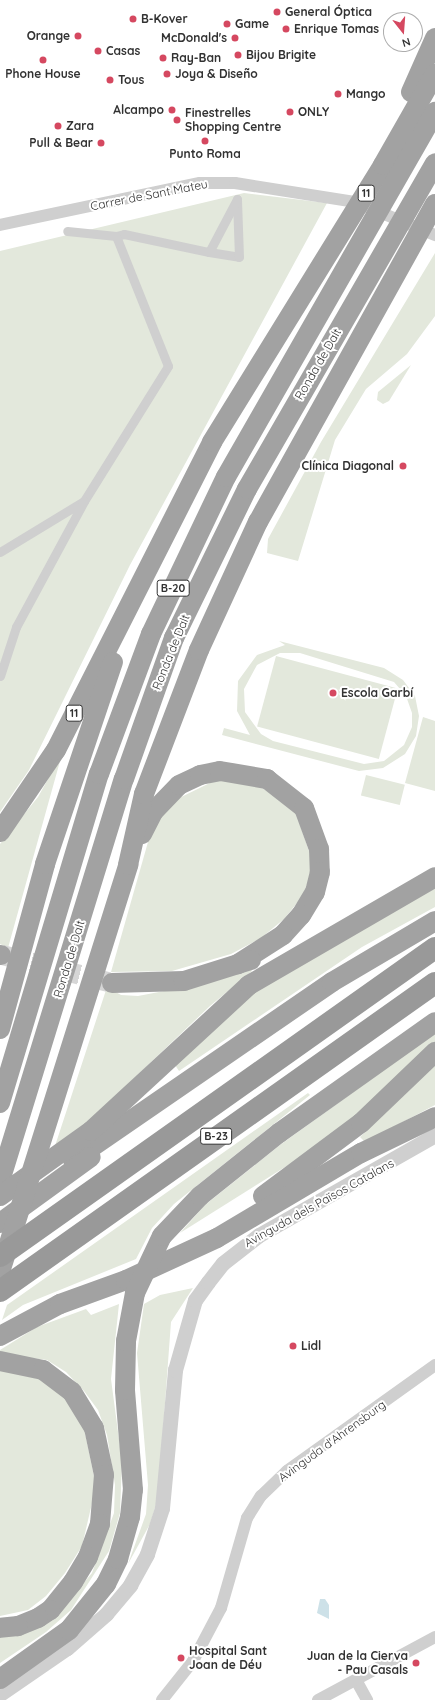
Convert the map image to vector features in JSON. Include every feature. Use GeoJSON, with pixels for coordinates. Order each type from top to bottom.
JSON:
{"type":"FeatureCollection","features":[{"type":"Feature","properties":{"kind":"highway"},"geometry":{"type":"LineString","coordinates":[[0,1029],[49,849],[139,588],[212,442],[292,309],[328,236],[402,112],[435,38]]}},
{"type":"Feature","properties":{"kind":"highway","name":"11"},"geometry":{"type":"LineString","coordinates":[[292,309],[383,165],[435,74]]}},
{"type":"Feature","properties":{"kind":"highway","name":"Ronda de Dalt"},"geometry":{"type":"LineString","coordinates":[[0,1103],[99,774],[151,634],[226,477],[435,112]]}},
{"type":"Feature","properties":{"kind":"highway","name":"Ronda de Dalt"},"geometry":{"type":"LineString","coordinates":[[0,1182],[24,1098],[124,779],[174,638],[247,489],[435,163]]}},
{"type":"Feature","properties":{"kind":"highway"},"geometry":{"type":"LineString","coordinates":[[0,1272],[62,1066],[128,865],[144,794],[171,723],[258,522],[435,204]]}},
{"type":"Feature","properties":{"kind":"highway","name":"11"},"geometry":{"type":"LineString","coordinates":[[0,832],[52,756],[139,588]]}},
{"type":"Feature","properties":{"kind":"highway"},"geometry":{"type":"LineString","coordinates":[[128,865],[153,812],[179,785],[200,775],[243,773],[267,779],[292,796],[304,808],[319,848],[320,872],[315,892],[288,930],[238,964]]}},
{"type":"Feature","properties":{"kind":"highway"},"geometry":{"type":"LineString","coordinates":[[112,983],[184,981],[238,964],[318,932],[435,870]]}},
{"type":"Feature","properties":{"kind":"highway"},"geometry":{"type":"LineString","coordinates":[[0,1196],[91,1130],[249,985],[435,877]]}},
{"type":"Feature","properties":{"kind":"highway"},"geometry":{"type":"LineString","coordinates":[[0,1209],[185,1085],[332,982],[435,921]]}},
{"type":"Feature","properties":{"kind":"highway","name":"B-23"},"geometry":{"type":"LineString","coordinates":[[0,1256],[435,948]]}},
{"type":"Feature","properties":{"kind":"highway","name":"B-23"},"geometry":{"type":"LineString","coordinates":[[0,1291],[435,983]]}},
{"type":"Feature","properties":{"kind":"highway"},"geometry":{"type":"LineString","coordinates":[[3,1688],[69,1630],[106,1584],[123,1545],[133,1490],[125,1390],[130,1315],[142,1273],[162,1236],[200,1196],[279,1133],[435,1022]]}},
{"type":"Feature","properties":{"kind":"highway"},"geometry":{"type":"LineString","coordinates":[[164,1264],[279,1185],[361,1123],[435,1052]]}},
{"type":"Feature","properties":{"kind":"highway"},"geometry":{"type":"LineString","coordinates":[[0,1223],[185,1085]]}},
{"type":"Feature","properties":{"kind":"highway"},"geometry":{"type":"LineString","coordinates":[[0,1336],[60,1304],[164,1264],[217,1238],[361,1154],[435,1117]]}},
{"type":"Feature","properties":{"kind":"highway"},"geometry":{"type":"LineString","coordinates":[[0,1361],[43,1370],[72,1392],[94,1428],[104,1475],[100,1524],[88,1557],[73,1582],[50,1610],[38,1618],[18,1626],[0,1628]]}},
{"type":"Feature","properties":{"kind":"street","name":"Carrer de Sant Mateu"},"geometry":{"type":"LineString","coordinates":[[0,225],[200,183],[294,190],[372,206],[435,234]]}},
{"type":"Feature","properties":{"kind":"street"},"geometry":{"type":"LineString","coordinates":[[67,231],[116,236],[124,234],[209,252],[239,257],[237,199],[209,252]]}},
{"type":"Feature","properties":{"kind":"street"},"geometry":{"type":"LineString","coordinates":[[0,676],[16,627],[84,501],[168,366],[116,236]]}},
{"type":"Feature","properties":{"kind":"street"},"geometry":{"type":"LineString","coordinates":[[0,552],[84,501]]}},
{"type":"Feature","properties":{"kind":"street","name":"Avinguda dels Països Catalans"},"geometry":{"type":"LineString","coordinates":[[3,1688],[67,1648],[106,1614],[130,1585],[147,1554],[162,1508],[175,1370],[195,1300],[208,1282],[223,1263],[258,1235],[435,1135]]}},
{"type":"Feature","properties":{"kind":"street","name":"Avinguda d'Ahrensburg"},"geometry":{"type":"LineString","coordinates":[[162,1700],[193,1661],[221,1608],[247,1518],[261,1496],[287,1471],[435,1366]]}},
{"type":"Feature","properties":{"kind":"street"},"geometry":{"type":"LineString","coordinates":[[318,1700],[435,1637]]}},
{"type":"Feature","properties":{"kind":"street"},"geometry":{"type":"LineString","coordinates":[[356,1680],[367,1700]]}},
{"type":"Feature","properties":{"kind":"shaded area"},"geometry":{"type":"Polygon","coordinates":[[[244,193],[327,203],[130,565],[29,770],[0,812],[0,251],[244,193]]]}},
{"type":"Feature","properties":{"kind":"shaded area"},"geometry":{"type":"Polygon","coordinates":[[[435,253],[435,316],[407,354],[366,389],[335,440],[298,561],[267,553],[268,539],[321,442],[435,253]]]}},
{"type":"Feature","properties":{"kind":"shaded area"},"geometry":{"type":"Polygon","coordinates":[[[411,365],[389,401],[383,404],[377,400],[378,392],[411,365]]]}},
{"type":"Feature","properties":{"kind":"shaded area"},"geometry":{"type":"Polygon","coordinates":[[[279,641],[384,668],[403,680],[415,696],[419,716],[416,736],[405,754],[383,768],[359,771],[222,735],[224,728],[250,735],[237,711],[238,681],[257,655],[285,645],[279,641]],[[280,653],[257,665],[244,689],[245,712],[261,734],[273,741],[364,764],[384,761],[404,745],[412,727],[412,713],[406,696],[394,682],[300,653],[280,653]]]}},
{"type":"Feature","properties":{"kind":"shaded area"},"geometry":{"type":"Polygon","coordinates":[[[276,656],[398,689],[379,759],[257,727],[276,656]]]}},
{"type":"Feature","properties":{"kind":"shaded area"},"geometry":{"type":"Polygon","coordinates":[[[423,717],[435,721],[435,791],[405,783],[423,717]]]}},
{"type":"Feature","properties":{"kind":"shaded area"},"geometry":{"type":"Polygon","coordinates":[[[62,754],[8,948],[0,944],[0,844],[38,797],[62,754]]]}},
{"type":"Feature","properties":{"kind":"shaded area"},"geometry":{"type":"Polygon","coordinates":[[[366,775],[405,785],[400,805],[361,795],[366,775]]]}},
{"type":"Feature","properties":{"kind":"shaded area"},"geometry":{"type":"Polygon","coordinates":[[[218,779],[252,782],[294,807],[311,857],[310,877],[302,897],[284,919],[261,938],[231,954],[172,971],[111,972],[152,828],[171,802],[218,779]]]}},
{"type":"Feature","properties":{"kind":"shaded area"},"geometry":{"type":"Polygon","coordinates":[[[435,887],[435,907],[362,947],[179,1071],[173,1062],[241,1000],[435,887]]]}},
{"type":"Feature","properties":{"kind":"shaded area"},"geometry":{"type":"Polygon","coordinates":[[[250,967],[252,971],[210,1006],[91,1119],[55,1146],[107,987],[121,995],[138,996],[201,984],[250,967]]]}},
{"type":"Feature","properties":{"kind":"shaded area"},"geometry":{"type":"Polygon","coordinates":[[[435,1033],[435,1042],[382,1096],[301,1157],[180,1233],[205,1205],[280,1145],[435,1033]]]}},
{"type":"Feature","properties":{"kind":"shaded area"},"geometry":{"type":"Polygon","coordinates":[[[435,1065],[435,1105],[365,1142],[360,1137],[435,1065]]]}},
{"type":"Feature","properties":{"kind":"shaded area"},"geometry":{"type":"Polygon","coordinates":[[[308,1093],[310,1095],[174,1204],[152,1228],[136,1259],[23,1305],[2,1320],[7,1305],[308,1093]]]}},
{"type":"Feature","properties":{"kind":"shaded area"},"geometry":{"type":"Polygon","coordinates":[[[193,1288],[171,1322],[158,1498],[150,1524],[128,1564],[146,1514],[148,1485],[137,1353],[144,1304],[160,1295],[193,1288]]]}},
{"type":"Feature","properties":{"kind":"shaded area"},"geometry":{"type":"Polygon","coordinates":[[[119,1304],[111,1379],[122,1462],[120,1513],[109,1551],[71,1610],[46,1632],[0,1663],[0,1635],[54,1618],[92,1573],[114,1513],[115,1485],[107,1435],[98,1410],[84,1391],[66,1372],[47,1360],[0,1354],[0,1350],[37,1327],[86,1309],[91,1315],[119,1304]]]}},
{"type":"Feature","properties":{"kind":"shaded area"},"geometry":{"type":"Polygon","coordinates":[[[0,1366],[39,1376],[59,1390],[84,1428],[96,1486],[82,1546],[65,1573],[46,1596],[28,1610],[0,1616],[0,1366]]]}},
{"type":"Feature","properties":{"kind":"shaded area"},"geometry":{"type":"Polygon","coordinates":[[[320,1599],[325,1599],[329,1605],[329,1619],[317,1613],[320,1599]]]}},
{"type":"Feature","properties":{"kind":"tunnel"},"geometry":{"type":"LineString","coordinates":[[2,955],[112,983]]}},
{"type":"Feature","properties":{"kind":"place","name":"General Óptica"},"geometry":{"type":"Point","coordinates":[277,12]}},
{"type":"Feature","properties":{"kind":"place","name":"B-Kover"},"geometry":{"type":"Point","coordinates":[133,19]}},
{"type":"Feature","properties":{"kind":"place","name":"Game"},"geometry":{"type":"Point","coordinates":[227,24]}},
{"type":"Feature","properties":{"kind":"place","name":"Enrique Tomas"},"geometry":{"type":"Point","coordinates":[286,29]}},
{"type":"Feature","properties":{"kind":"place","name":"Orange"},"geometry":{"type":"Point","coordinates":[78,36]}},
{"type":"Feature","properties":{"kind":"place","name":"McDonald's"},"geometry":{"type":"Point","coordinates":[235,38]}},
{"type":"Feature","properties":{"kind":"place","name":"Casas"},"geometry":{"type":"Point","coordinates":[98,51]}},
{"type":"Feature","properties":{"kind":"place","name":"Bijou Brigite"},"geometry":{"type":"Point","coordinates":[238,55]}},
{"type":"Feature","properties":{"kind":"place","name":"Ray-Ban"},"geometry":{"type":"Point","coordinates":[163,58]}},
{"type":"Feature","properties":{"kind":"place","name":"Phone House"},"geometry":{"type":"Point","coordinates":[43,60]}},
{"type":"Feature","properties":{"kind":"place","name":"Joya & Diseño"},"geometry":{"type":"Point","coordinates":[167,74]}},
{"type":"Feature","properties":{"kind":"place","name":"Tous"},"geometry":{"type":"Point","coordinates":[110,80]}},
{"type":"Feature","properties":{"kind":"place","name":"Mango"},"geometry":{"type":"Point","coordinates":[338,94]}},
{"type":"Feature","properties":{"kind":"place","name":"Alcampo"},"geometry":{"type":"Point","coordinates":[172,110]}},
{"type":"Feature","properties":{"kind":"place","name":"ONLY"},"geometry":{"type":"Point","coordinates":[290,112]}},
{"type":"Feature","properties":{"kind":"place","name":"Finestrelles Shopping Centre"},"geometry":{"type":"Point","coordinates":[177,120]}},
{"type":"Feature","properties":{"kind":"place","name":"Zara"},"geometry":{"type":"Point","coordinates":[58,126]}},
{"type":"Feature","properties":{"kind":"place","name":"Punto Roma"},"geometry":{"type":"Point","coordinates":[205,141]}},
{"type":"Feature","properties":{"kind":"place","name":"Pull & Bear"},"geometry":{"type":"Point","coordinates":[101,143]}},
{"type":"Feature","properties":{"kind":"place","name":"Clínica Diagonal"},"geometry":{"type":"Point","coordinates":[403,466]}},
{"type":"Feature","properties":{"kind":"place","name":"Escola Garbí"},"geometry":{"type":"Point","coordinates":[333,693]}},
{"type":"Feature","properties":{"kind":"place","name":"Lidl"},"geometry":{"type":"Point","coordinates":[293,1346]}},
{"type":"Feature","properties":{"kind":"place","name":"Hospital Sant Joan de Déu"},"geometry":{"type":"Point","coordinates":[181,1658]}},
{"type":"Feature","properties":{"kind":"place","name":"Juan de la Cierva - Pau Casals"},"geometry":{"type":"Point","coordinates":[416,1663]}}]}
